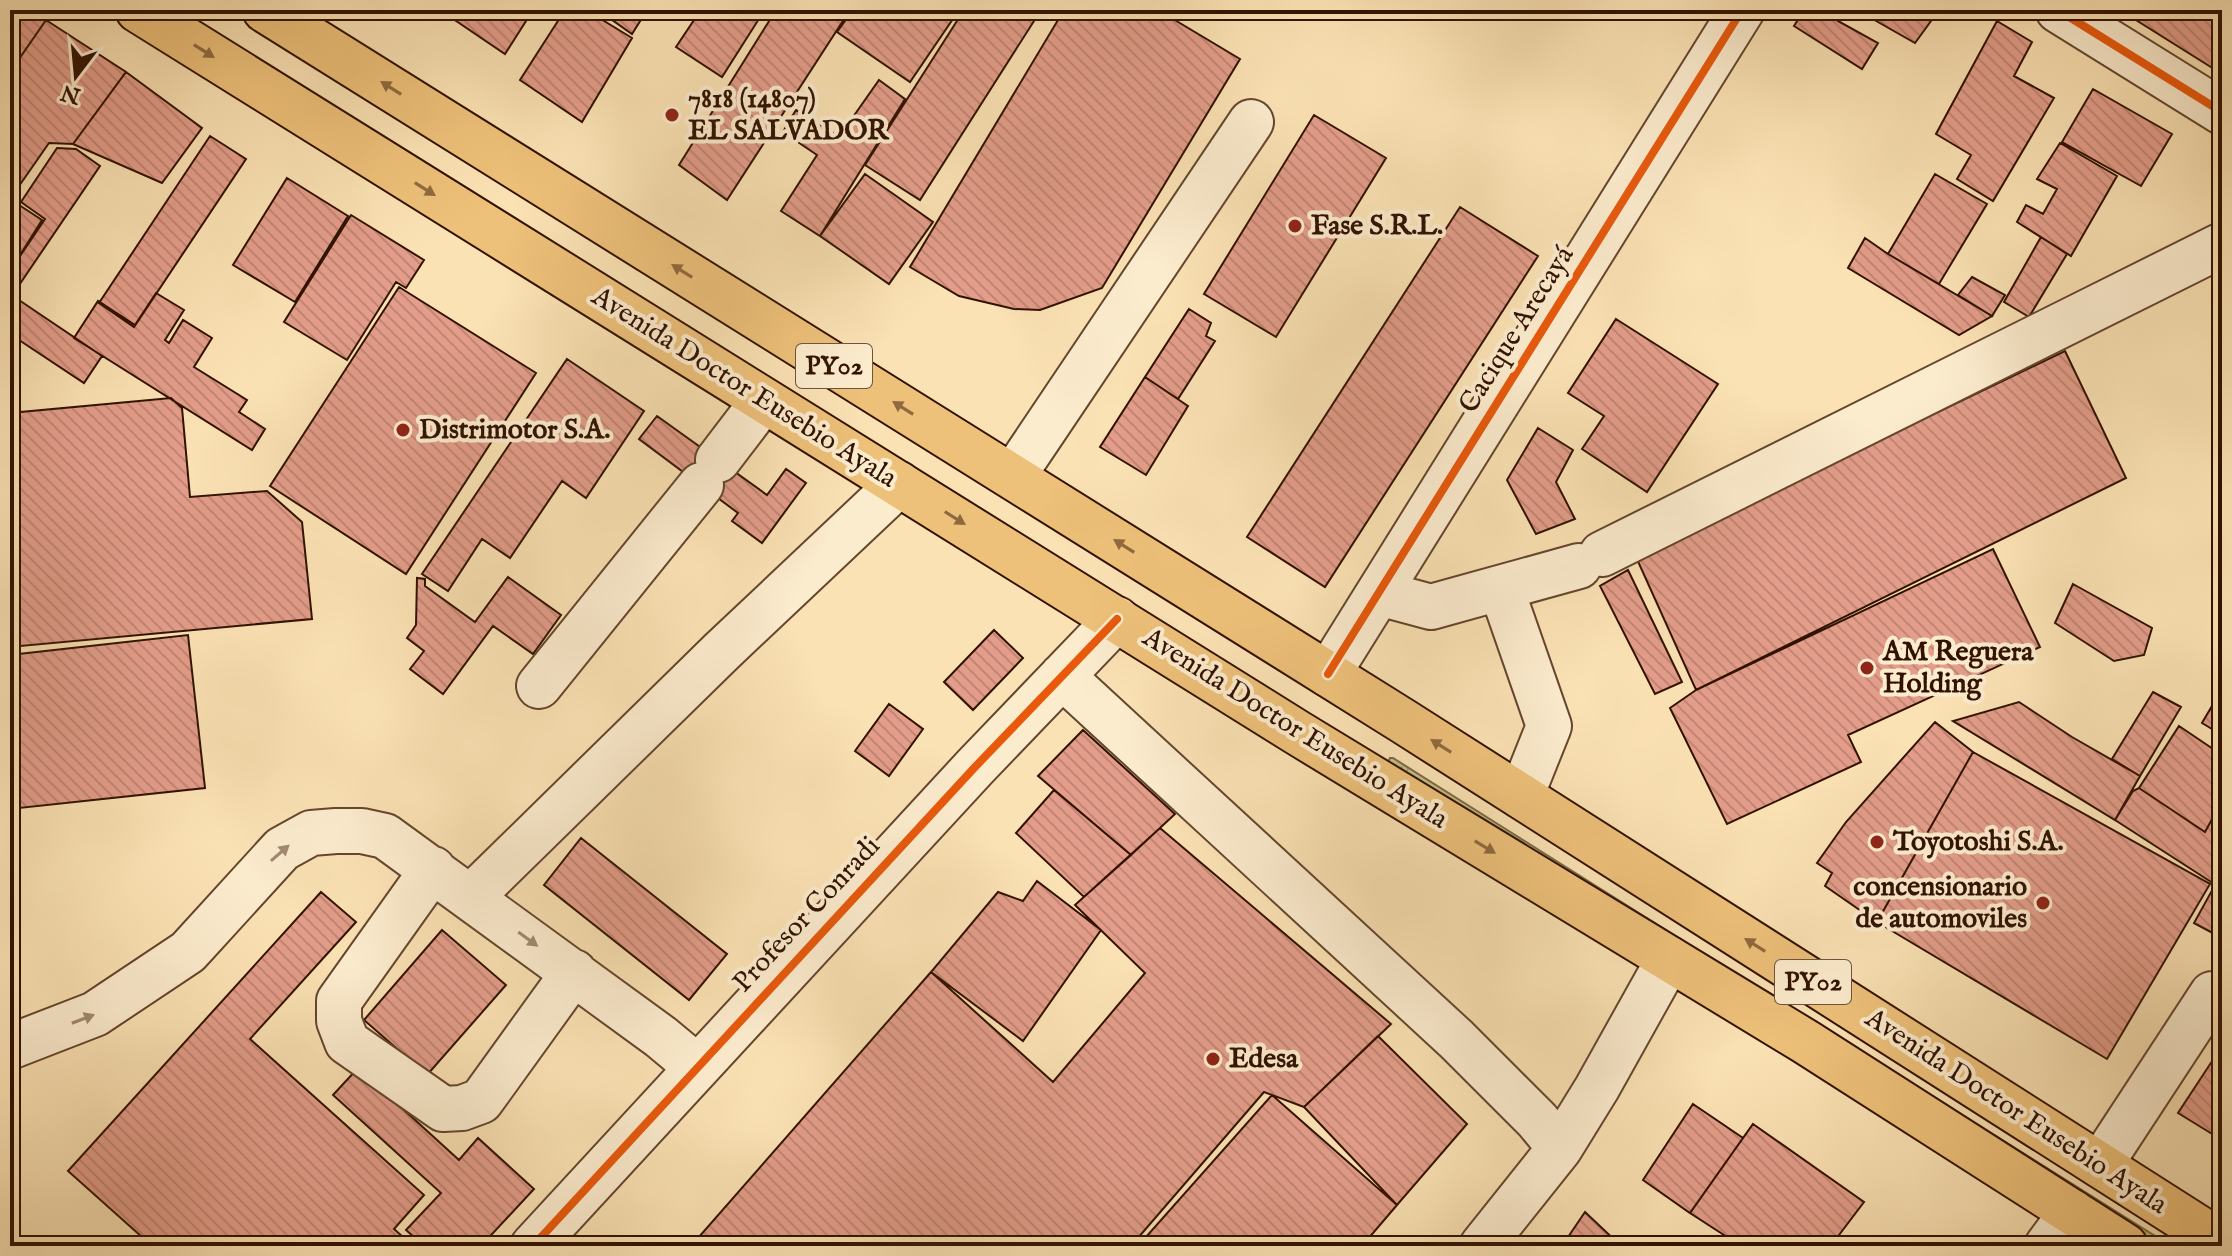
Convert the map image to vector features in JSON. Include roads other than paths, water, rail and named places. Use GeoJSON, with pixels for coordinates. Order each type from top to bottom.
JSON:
{"type":"FeatureCollection","features":[{"type":"Feature","properties":{"kind":"highway","name":"Avenida Doctor Eusebio Ayala"},"geometry":{"type":"LineString","coordinates":[[138,10],[1311,741],[1819,1051],[2060,1229],[2125,1246]]}},
{"type":"Feature","properties":{"kind":"highway","name":"Avenida Doctor Eusebio Ayala"},"geometry":{"type":"LineString","coordinates":[[265,10],[1403,721],[2222,1243]]}},
{"type":"Feature","properties":{"kind":"highway"},"geometry":{"type":"LineString","coordinates":[[1117,619],[1137,595],[1147,591],[1357,722],[1403,721]]}},
{"type":"Feature","properties":{"kind":"street","name":"Cacique Arecayá"},"geometry":{"type":"LineString","coordinates":[[1328,674],[1742,10]]}},
{"type":"Feature","properties":{"kind":"street"},"geometry":{"type":"LineString","coordinates":[[2058,10],[2222,112]]}},
{"type":"Feature","properties":{"kind":"street"},"geometry":{"type":"LineString","coordinates":[[1013,476],[1251,122]]}},
{"type":"Feature","properties":{"kind":"street"},"geometry":{"type":"LineString","coordinates":[[1379,593],[1431,607],[1590,560],[2222,245]]}},
{"type":"Feature","properties":{"kind":"street"},"geometry":{"type":"LineString","coordinates":[[539,686],[710,473],[763,401]]}},
{"type":"Feature","properties":{"kind":"street"},"geometry":{"type":"LineString","coordinates":[[471,897],[710,662],[899,484]]}},
{"type":"Feature","properties":{"kind":"street"},"geometry":{"type":"LineString","coordinates":[[1501,588],[1549,726],[1521,796]]}},
{"type":"Feature","properties":{"kind":"street","name":"Profesor Conradi"},"geometry":{"type":"LineString","coordinates":[[533,1246],[1117,619]]}},
{"type":"Feature","properties":{"kind":"street"},"geometry":{"type":"LineString","coordinates":[[1062,676],[1456,1039],[1537,1120],[1560,1148]]}},
{"type":"Feature","properties":{"kind":"street"},"geometry":{"type":"LineString","coordinates":[[10,1047],[95,1014],[188,952],[282,849],[311,833],[362,831],[385,836],[433,869],[697,1067]]}},
{"type":"Feature","properties":{"kind":"street"},"geometry":{"type":"LineString","coordinates":[[433,869],[339,1001],[339,1021],[347,1042],[443,1109],[462,1108],[481,1101],[574,972]]}},
{"type":"Feature","properties":{"kind":"street"},"geometry":{"type":"LineString","coordinates":[[1482,1246],[1560,1148],[1669,959]]}},
{"type":"Feature","properties":{"kind":"street"},"geometry":{"type":"LineString","coordinates":[[2100,1165],[2212,994]]}},
{"type":"Feature","properties":{"kind":"place","name":"7818 (14807) EL SALVADOR"},"geometry":{"type":"Point","coordinates":[672,115]}},
{"type":"Feature","properties":{"kind":"place","name":"Fase S.R.L."},"geometry":{"type":"Point","coordinates":[1295,226]}},
{"type":"Feature","properties":{"kind":"place","name":"Distrimotor S.A."},"geometry":{"type":"Point","coordinates":[403,430]}},
{"type":"Feature","properties":{"kind":"place","name":"AM Reguera Holding"},"geometry":{"type":"Point","coordinates":[1867,668]}},
{"type":"Feature","properties":{"kind":"place","name":"Toyotoshi S.A."},"geometry":{"type":"Point","coordinates":[1877,842]}},
{"type":"Feature","properties":{"kind":"place","name":"concensionario de automoviles"},"geometry":{"type":"Point","coordinates":[2043,903]}},
{"type":"Feature","properties":{"kind":"place","name":"Edesa"},"geometry":{"type":"Point","coordinates":[1213,1059]}}]}
